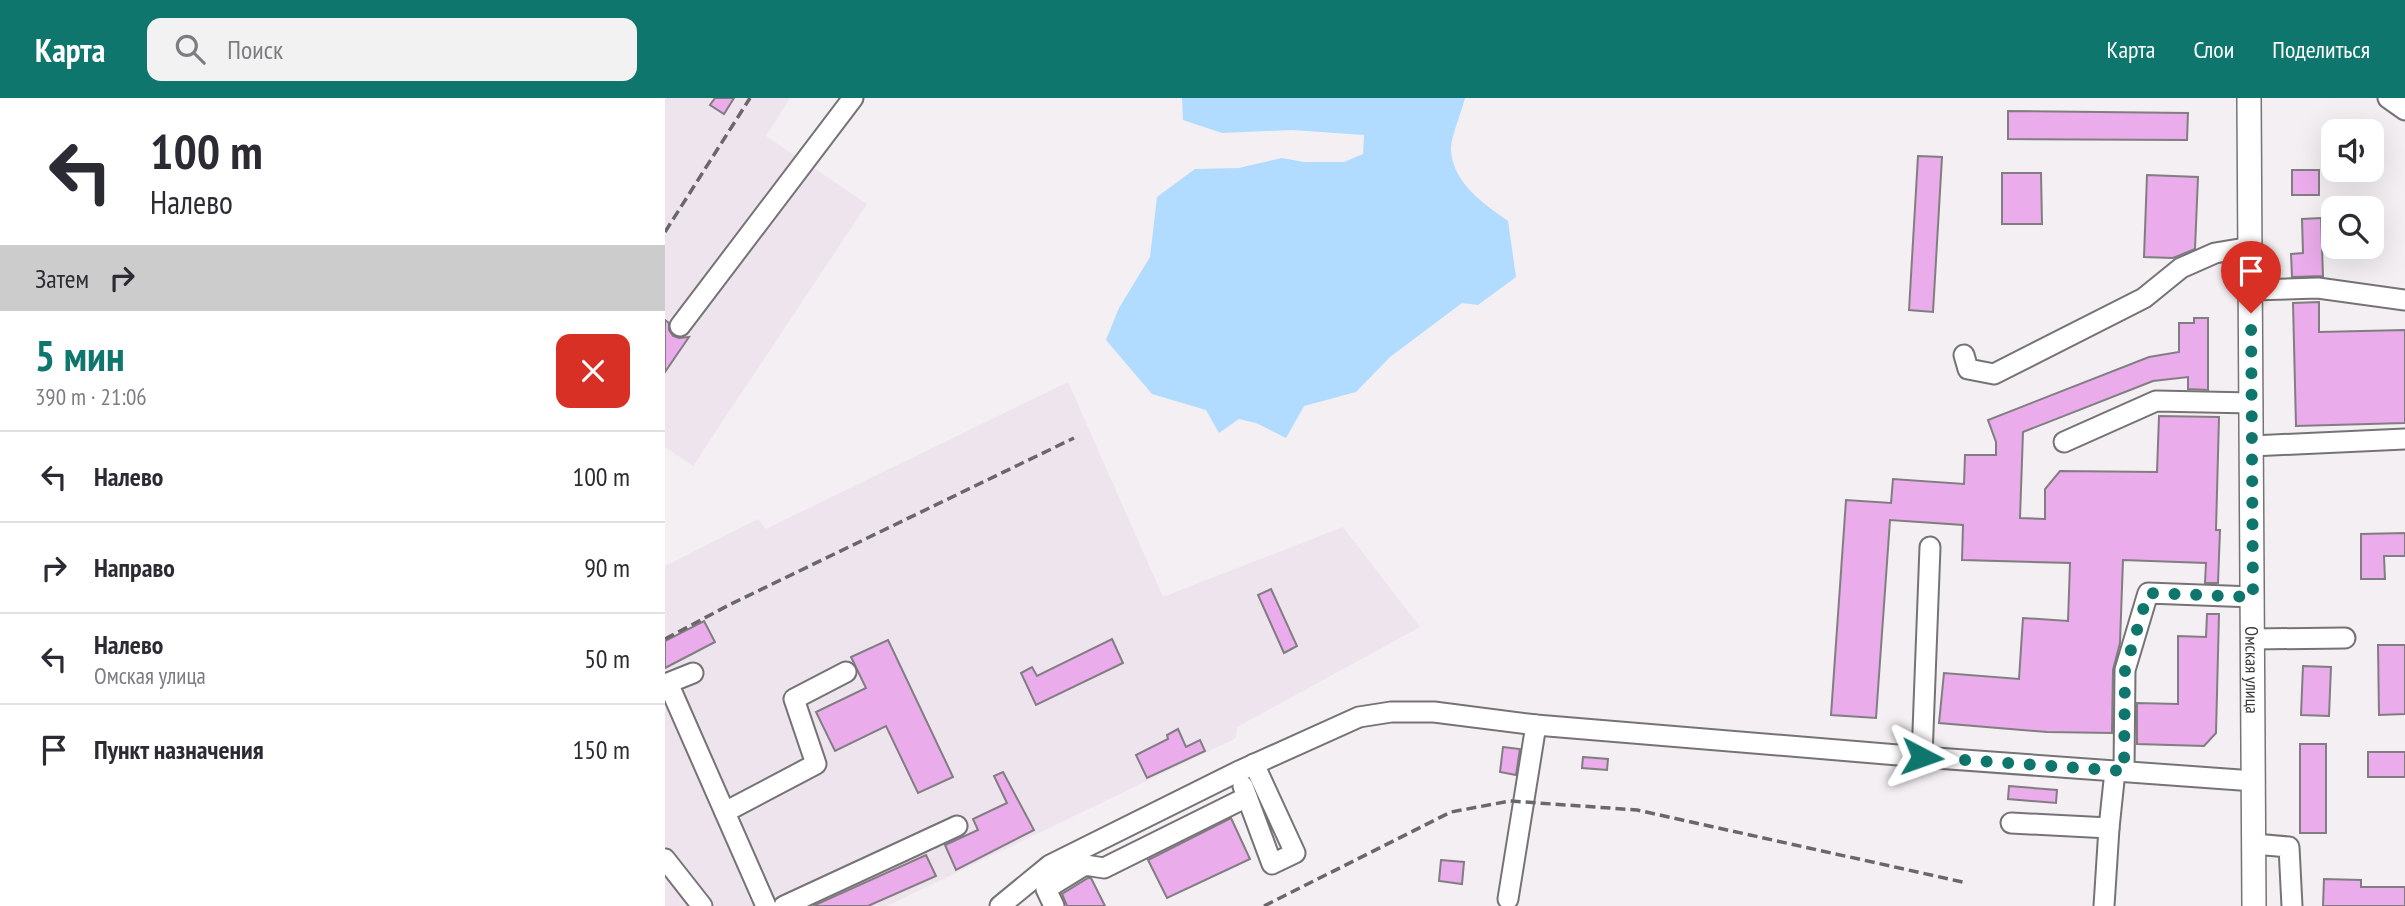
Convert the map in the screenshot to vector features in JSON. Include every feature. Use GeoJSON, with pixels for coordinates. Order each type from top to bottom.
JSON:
{"type":"FeatureCollection","features":[{"type":"Feature","properties":{"kind":"main road","name":"Омская улица"},"geometry":{"type":"LineString","coordinates":[[2249,98],[2254,906]]}},
{"type":"Feature","properties":{"kind":"lane"},"geometry":{"type":"LineString","coordinates":[[680,326],[853,98]]}},
{"type":"Feature","properties":{"kind":"lane"},"geometry":{"type":"LineString","coordinates":[[2389,98],[2405,110]]}},
{"type":"Feature","properties":{"kind":"lane"},"geometry":{"type":"LineString","coordinates":[[1963,355],[1968,369],[1994,374],[2144,298],[2181,268],[2215,254],[2251,247]]}},
{"type":"Feature","properties":{"kind":"lane"},"geometry":{"type":"LineString","coordinates":[[2251,290],[2318,288],[2405,300]]}},
{"type":"Feature","properties":{"kind":"lane"},"geometry":{"type":"LineString","coordinates":[[2064,442],[2155,401],[2252,404]]}},
{"type":"Feature","properties":{"kind":"lane"},"geometry":{"type":"LineString","coordinates":[[2252,446],[2405,439]]}},
{"type":"Feature","properties":{"kind":"lane"},"geometry":{"type":"LineString","coordinates":[[1922,757],[1930,547]]}},
{"type":"Feature","properties":{"kind":"lane"},"geometry":{"type":"LineString","coordinates":[[2104,906],[2109,828],[2119,771],[2125,670],[2148,593],[2253,597]]}},
{"type":"Feature","properties":{"kind":"lane"},"geometry":{"type":"LineString","coordinates":[[2253,639],[2345,639]]}},
{"type":"Feature","properties":{"kind":"lane"},"geometry":{"type":"LineString","coordinates":[[693,673],[668,683],[766,906]]}},
{"type":"Feature","properties":{"kind":"lane"},"geometry":{"type":"LineString","coordinates":[[725,812],[816,764],[794,699],[846,673]]}},
{"type":"Feature","properties":{"kind":"lane"},"geometry":{"type":"LineString","coordinates":[[1000,906],[1050,865],[1246,768],[1359,717],[1391,712],[1434,712],[1536,725],[2253,781]]}},
{"type":"Feature","properties":{"kind":"lane"},"geometry":{"type":"LineString","coordinates":[[1508,899],[1536,725]]}},
{"type":"Feature","properties":{"kind":"lane"},"geometry":{"type":"LineString","coordinates":[[1246,768],[1295,853],[1272,864],[1247,797],[1246,768]]}},
{"type":"Feature","properties":{"kind":"lane"},"geometry":{"type":"LineString","coordinates":[[1053,906],[1046,889],[1085,865],[1104,868],[1247,797]]}},
{"type":"Feature","properties":{"kind":"lane"},"geometry":{"type":"LineString","coordinates":[[2011,823],[2109,828]]}},
{"type":"Feature","properties":{"kind":"lane"},"geometry":{"type":"LineString","coordinates":[[784,906],[957,825]]}},
{"type":"Feature","properties":{"kind":"lane"},"geometry":{"type":"LineString","coordinates":[[2254,844],[2289,847],[2292,906]]}},
{"type":"Feature","properties":{"kind":"lane"},"geometry":{"type":"LineString","coordinates":[[665,859],[702,906]]}},
{"type":"Feature","properties":{"kind":"shaded area"},"geometry":{"type":"Polygon","coordinates":[[[665,98],[790,98],[766,136],[867,204],[693,466],[665,447],[665,98]]]}},
{"type":"Feature","properties":{"kind":"shaded area"},"geometry":{"type":"Polygon","coordinates":[[[1068,382],[1163,597],[1343,527],[1420,627],[1237,727],[1236,738],[887,906],[665,906],[665,566],[758,519],[766,529],[1068,382]]]}},
{"type":"Feature","properties":{"kind":"water"},"geometry":{"type":"Polygon","coordinates":[[[1182,98],[1465,98],[1451,146],[1453,163],[1472,192],[1508,221],[1516,277],[1478,305],[1462,303],[1390,357],[1356,392],[1304,406],[1286,438],[1256,423],[1239,419],[1219,433],[1206,410],[1152,394],[1106,340],[1119,308],[1150,257],[1157,197],[1195,169],[1239,168],[1282,158],[1304,162],[1344,162],[1363,154],[1364,135],[1292,130],[1222,133],[1183,120],[1182,98]]]}},
{"type":"Feature","properties":{"kind":"building"},"geometry":{"type":"Polygon","coordinates":[[[715,98],[734,98],[724,114],[710,105],[715,98]]]}},
{"type":"Feature","properties":{"kind":"building"},"geometry":{"type":"Polygon","coordinates":[[[2008,111],[2188,113],[2187,140],[2008,139],[2008,111]]]}},
{"type":"Feature","properties":{"kind":"building"},"geometry":{"type":"Polygon","coordinates":[[[1918,156],[1942,157],[1933,312],[1909,310],[1918,156]]]}},
{"type":"Feature","properties":{"kind":"building"},"geometry":{"type":"Polygon","coordinates":[[[2292,170],[2319,170],[2319,195],[2292,195],[2292,170]]]}},
{"type":"Feature","properties":{"kind":"building"},"geometry":{"type":"Polygon","coordinates":[[[2002,173],[2041,173],[2042,224],[2002,224],[2002,173]]]}},
{"type":"Feature","properties":{"kind":"building"},"geometry":{"type":"Polygon","coordinates":[[[2147,175],[2198,177],[2195,249],[2173,258],[2144,257],[2147,175]]]}},
{"type":"Feature","properties":{"kind":"building"},"geometry":{"type":"Polygon","coordinates":[[[2321,218],[2323,276],[2292,277],[2291,254],[2303,253],[2302,219],[2321,218]]]}},
{"type":"Feature","properties":{"kind":"building"},"geometry":{"type":"Polygon","coordinates":[[[2319,302],[2319,332],[2405,330],[2405,423],[2296,426],[2293,303],[2319,302]]]}},
{"type":"Feature","properties":{"kind":"building"},"geometry":{"type":"Polygon","coordinates":[[[2194,318],[2208,318],[2208,390],[2188,389],[2188,377],[2153,381],[2023,432],[2020,518],[2045,519],[2045,489],[2060,471],[2157,472],[2159,416],[2219,417],[2216,530],[2220,530],[2218,583],[2205,583],[2206,563],[2123,560],[2120,643],[2113,670],[2112,733],[2047,732],[1939,723],[1944,673],[2019,679],[2023,618],[2068,621],[2070,563],[1962,560],[1963,525],[1890,520],[1876,718],[1831,715],[1846,500],[1891,503],[1893,479],[1964,484],[1965,455],[1996,455],[1996,442],[1988,420],[2149,357],[2179,352],[2179,323],[2194,323],[2194,318]]]}},
{"type":"Feature","properties":{"kind":"building"},"geometry":{"type":"Polygon","coordinates":[[[665,320],[669,323],[673,336],[689,337],[665,372],[665,320]]]}},
{"type":"Feature","properties":{"kind":"building"},"geometry":{"type":"Polygon","coordinates":[[[2405,533],[2405,556],[2384,556],[2385,579],[2361,579],[2361,534],[2405,533]]]}},
{"type":"Feature","properties":{"kind":"building"},"geometry":{"type":"Polygon","coordinates":[[[1271,589],[1297,646],[1284,653],[1258,595],[1271,589]]]}},
{"type":"Feature","properties":{"kind":"building"},"geometry":{"type":"Polygon","coordinates":[[[2207,614],[2219,614],[2216,733],[2204,746],[2137,744],[2137,703],[2178,704],[2178,636],[2206,637],[2207,614]]]}},
{"type":"Feature","properties":{"kind":"building"},"geometry":{"type":"Polygon","coordinates":[[[704,621],[715,642],[665,668],[665,641],[704,621]]]}},
{"type":"Feature","properties":{"kind":"building"},"geometry":{"type":"Polygon","coordinates":[[[1112,639],[1123,663],[1036,705],[1021,673],[1032,667],[1037,676],[1112,639]]]}},
{"type":"Feature","properties":{"kind":"building"},"geometry":{"type":"Polygon","coordinates":[[[888,640],[953,777],[918,793],[886,726],[835,751],[816,712],[866,688],[851,657],[888,640]]]}},
{"type":"Feature","properties":{"kind":"building"},"geometry":{"type":"Polygon","coordinates":[[[2378,645],[2405,645],[2405,714],[2379,715],[2378,645]]]}},
{"type":"Feature","properties":{"kind":"building"},"geometry":{"type":"Polygon","coordinates":[[[2303,666],[2331,667],[2329,716],[2301,715],[2303,666]]]}},
{"type":"Feature","properties":{"kind":"building"},"geometry":{"type":"Polygon","coordinates":[[[1178,729],[1186,747],[1200,740],[1205,751],[1147,778],[1136,755],[1168,739],[1167,735],[1178,729]]]}},
{"type":"Feature","properties":{"kind":"building"},"geometry":{"type":"Polygon","coordinates":[[[2300,744],[2326,744],[2326,833],[2300,833],[2300,744]]]}},
{"type":"Feature","properties":{"kind":"building"},"geometry":{"type":"Polygon","coordinates":[[[1503,747],[1520,749],[1516,775],[1500,772],[1503,747]]]}},
{"type":"Feature","properties":{"kind":"building"},"geometry":{"type":"Polygon","coordinates":[[[2368,752],[2405,752],[2405,777],[2368,777],[2368,752]]]}},
{"type":"Feature","properties":{"kind":"building"},"geometry":{"type":"Polygon","coordinates":[[[1583,757],[1608,759],[1607,770],[1582,768],[1583,757]]]}},
{"type":"Feature","properties":{"kind":"building"},"geometry":{"type":"Polygon","coordinates":[[[1003,772],[1034,830],[956,870],[945,845],[978,830],[973,819],[1007,803],[994,776],[1003,772]]]}},
{"type":"Feature","properties":{"kind":"building"},"geometry":{"type":"Polygon","coordinates":[[[2009,786],[2057,790],[2056,803],[2008,799],[2009,786]]]}},
{"type":"Feature","properties":{"kind":"building"},"geometry":{"type":"Polygon","coordinates":[[[1231,818],[1250,859],[1167,898],[1148,860],[1231,818]]]}},
{"type":"Feature","properties":{"kind":"building"},"geometry":{"type":"Polygon","coordinates":[[[926,855],[936,876],[868,906],[813,906],[926,855]]]}},
{"type":"Feature","properties":{"kind":"building"},"geometry":{"type":"Polygon","coordinates":[[[1441,860],[1464,862],[1462,884],[1439,881],[1441,860]]]}},
{"type":"Feature","properties":{"kind":"building"},"geometry":{"type":"Polygon","coordinates":[[[1091,878],[1105,906],[1067,906],[1062,894],[1091,878]]]}},
{"type":"Feature","properties":{"kind":"building"},"geometry":{"type":"Polygon","coordinates":[[[2324,879],[2361,880],[2361,887],[2405,887],[2405,906],[2323,906],[2324,879]]]}},
{"type":"Feature","properties":{"kind":"railway"},"geometry":{"type":"LineString","coordinates":[[665,232],[750,98]]}},
{"type":"Feature","properties":{"kind":"railway"},"geometry":{"type":"LineString","coordinates":[[665,639],[729,605],[1074,438]]}},
{"type":"Feature","properties":{"kind":"railway"},"geometry":{"type":"LineString","coordinates":[[1264,906],[1451,812],[1510,801],[1637,810],[1967,883]]}},
{"type":"Feature","properties":{"kind":"route"},"geometry":{"type":"LineString","coordinates":[[1922,757],[2124,771],[2125,670],[2148,593],[2253,597],[2251,313]]}}]}
